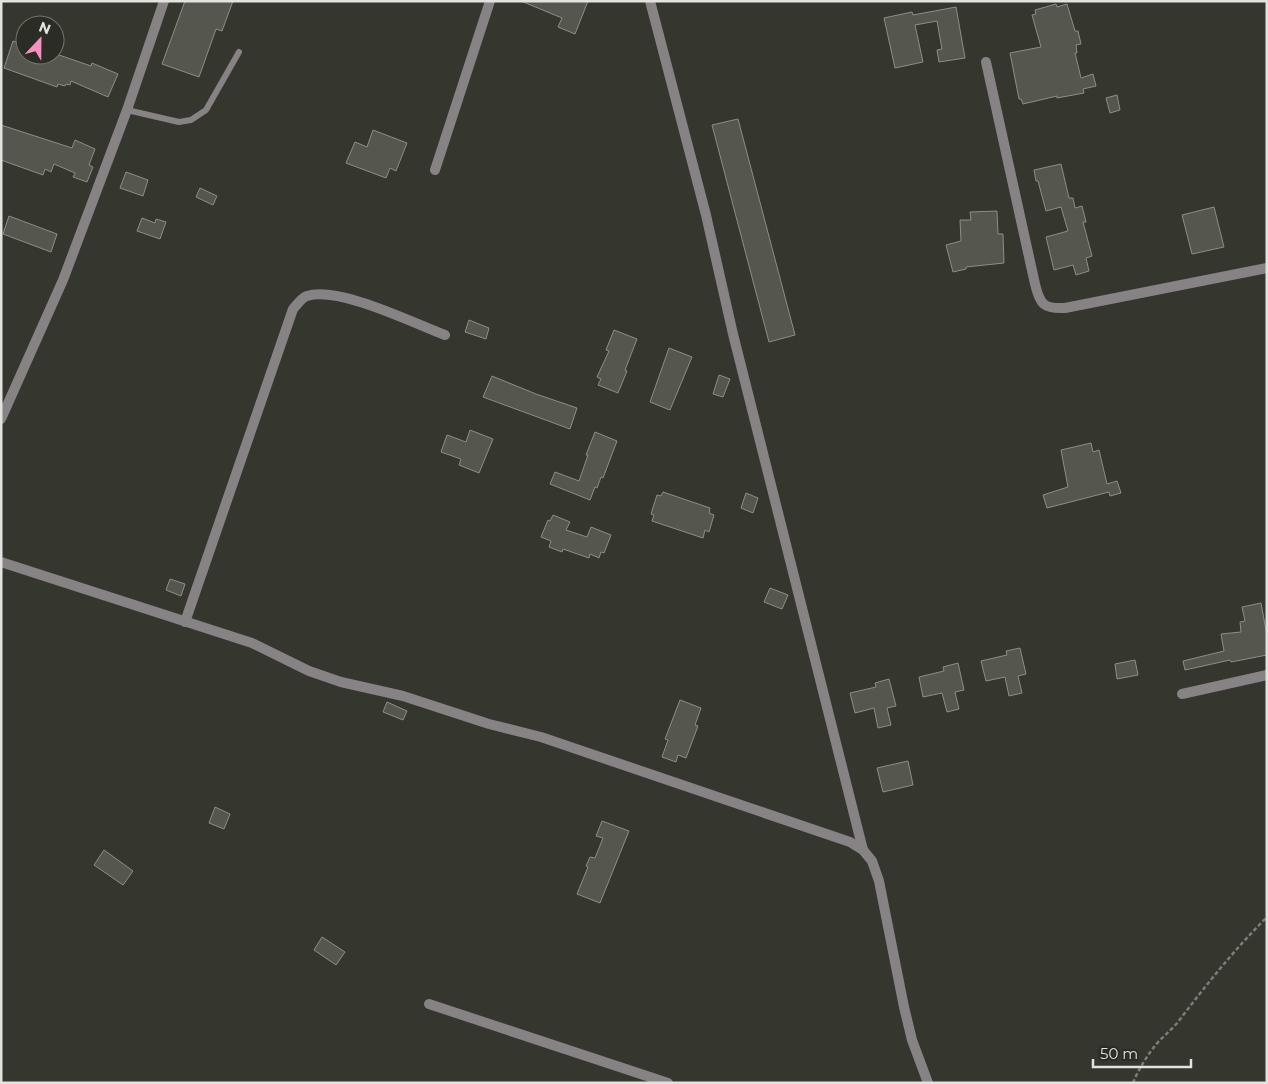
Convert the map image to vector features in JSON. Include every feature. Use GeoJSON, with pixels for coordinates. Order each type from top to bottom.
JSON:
{"type":"FeatureCollection","features":[{"type":"Feature","properties":{"kind":"street"},"geometry":{"type":"LineString","coordinates":[[1,419],[63,280],[127,110],[164,1]]}},
{"type":"Feature","properties":{"kind":"street"},"geometry":{"type":"LineString","coordinates":[[435,170],[490,1]]}},
{"type":"Feature","properties":{"kind":"street"},"geometry":{"type":"LineString","coordinates":[[650,1],[706,215],[733,334],[863,850]]}},
{"type":"Feature","properties":{"kind":"street"},"geometry":{"type":"LineString","coordinates":[[986,62],[1038,297],[1043,304],[1052,309],[1065,308],[1267,268]]}},
{"type":"Feature","properties":{"kind":"street"},"geometry":{"type":"LineString","coordinates":[[185,622],[293,310],[301,300],[307,296],[318,295],[356,300],[445,335]]}},
{"type":"Feature","properties":{"kind":"street"},"geometry":{"type":"LineString","coordinates":[[1,562],[252,643],[317,674],[341,682],[403,696],[474,720],[541,737],[850,842],[863,850],[872,861],[879,881],[912,1040],[928,1083]]}},
{"type":"Feature","properties":{"kind":"street"},"geometry":{"type":"LineString","coordinates":[[1182,694],[1267,675]]}},
{"type":"Feature","properties":{"kind":"street"},"geometry":{"type":"LineString","coordinates":[[429,1004],[668,1083]]}},
{"type":"Feature","properties":{"kind":"lane"},"geometry":{"type":"LineString","coordinates":[[127,110],[179,122],[191,120],[206,110],[239,52]]}},
{"type":"Feature","properties":{"kind":"path"},"geometry":{"type":"LineString","coordinates":[[1132,1083],[1140,1066],[1158,1042],[1176,1024],[1204,986],[1247,937],[1267,918]]}},
{"type":"Feature","properties":{"kind":"building"},"geometry":{"type":"Polygon","coordinates":[[[185,1],[233,1],[222,31],[216,29],[199,77],[162,64],[185,1]]]}},
{"type":"Feature","properties":{"kind":"building"},"geometry":{"type":"Polygon","coordinates":[[[521,1],[588,1],[575,34],[558,27],[562,18],[521,1]]]}},
{"type":"Feature","properties":{"kind":"building"},"geometry":{"type":"Polygon","coordinates":[[[1056,4],[1057,7],[1067,4],[1075,31],[1078,31],[1081,44],[1076,45],[1077,53],[1075,53],[1081,78],[1093,74],[1096,86],[1083,89],[1084,93],[1057,98],[1057,96],[1023,104],[1021,99],[1019,99],[1010,53],[1041,47],[1032,15],[1036,14],[1035,10],[1056,4]]]}},
{"type":"Feature","properties":{"kind":"building"},"geometry":{"type":"Polygon","coordinates":[[[956,7],[965,58],[939,62],[937,50],[942,49],[937,21],[915,25],[923,62],[895,68],[884,18],[912,12],[913,15],[956,7]]]}},
{"type":"Feature","properties":{"kind":"building"},"geometry":{"type":"Polygon","coordinates":[[[13,41],[15,42],[15,65],[65,65],[65,57],[91,66],[92,63],[118,74],[108,97],[71,81],[70,85],[58,84],[57,87],[4,68],[13,41]]]}},
{"type":"Feature","properties":{"kind":"building"},"geometry":{"type":"Polygon","coordinates":[[[1117,95],[1120,110],[1110,113],[1106,98],[1117,95]]]}},
{"type":"Feature","properties":{"kind":"building"},"geometry":{"type":"Polygon","coordinates":[[[738,119],[795,335],[769,342],[712,125],[738,119]]]}},
{"type":"Feature","properties":{"kind":"building"},"geometry":{"type":"Polygon","coordinates":[[[1,125],[72,148],[75,140],[95,149],[89,165],[93,167],[87,182],[73,177],[75,173],[54,164],[51,172],[45,169],[43,175],[1,160],[1,125]]]}},
{"type":"Feature","properties":{"kind":"building"},"geometry":{"type":"Polygon","coordinates":[[[373,130],[407,143],[396,171],[390,168],[386,178],[346,163],[355,142],[367,147],[373,130]]]}},
{"type":"Feature","properties":{"kind":"building"},"geometry":{"type":"Polygon","coordinates":[[[1061,164],[1069,198],[1073,198],[1075,208],[1082,206],[1086,222],[1083,222],[1092,256],[1086,258],[1089,271],[1076,275],[1073,265],[1054,270],[1046,237],[1068,231],[1061,207],[1046,211],[1034,170],[1061,164]]]}},
{"type":"Feature","properties":{"kind":"building"},"geometry":{"type":"Polygon","coordinates":[[[126,172],[148,180],[143,196],[120,188],[126,172]]]}},
{"type":"Feature","properties":{"kind":"building"},"geometry":{"type":"Polygon","coordinates":[[[200,188],[217,196],[213,205],[196,197],[200,188]]]}},
{"type":"Feature","properties":{"kind":"building"},"geometry":{"type":"Polygon","coordinates":[[[1214,207],[1224,247],[1192,254],[1182,215],[1214,207]]]}},
{"type":"Feature","properties":{"kind":"building"},"geometry":{"type":"Polygon","coordinates":[[[997,211],[998,234],[1003,234],[1004,263],[966,267],[966,269],[953,272],[946,245],[961,241],[960,220],[971,220],[970,212],[997,211]]]}},
{"type":"Feature","properties":{"kind":"building"},"geometry":{"type":"Polygon","coordinates":[[[9,216],[57,234],[51,252],[3,234],[9,216]]]}},
{"type":"Feature","properties":{"kind":"building"},"geometry":{"type":"Polygon","coordinates":[[[142,218],[155,223],[156,219],[166,222],[160,239],[137,231],[142,218]]]}},
{"type":"Feature","properties":{"kind":"building"},"geometry":{"type":"Polygon","coordinates":[[[469,320],[489,328],[486,339],[465,332],[469,320]]]}},
{"type":"Feature","properties":{"kind":"building"},"geometry":{"type":"Polygon","coordinates":[[[614,330],[637,339],[618,393],[598,385],[601,379],[597,377],[609,351],[606,350],[614,330]]]}},
{"type":"Feature","properties":{"kind":"building"},"geometry":{"type":"Polygon","coordinates":[[[669,348],[692,357],[670,410],[650,402],[669,348]]]}},
{"type":"Feature","properties":{"kind":"building"},"geometry":{"type":"Polygon","coordinates":[[[719,375],[730,379],[723,397],[713,394],[719,375]]]}},
{"type":"Feature","properties":{"kind":"building"},"geometry":{"type":"Polygon","coordinates":[[[492,376],[577,408],[570,429],[483,397],[492,376]]]}},
{"type":"Feature","properties":{"kind":"building"},"geometry":{"type":"Polygon","coordinates":[[[470,430],[493,439],[479,473],[459,465],[461,459],[441,452],[447,435],[466,442],[470,430]]]}},
{"type":"Feature","properties":{"kind":"building"},"geometry":{"type":"Polygon","coordinates":[[[595,432],[617,441],[603,478],[601,477],[597,488],[595,487],[590,500],[550,484],[555,472],[579,481],[595,432]]]}},
{"type":"Feature","properties":{"kind":"building"},"geometry":{"type":"Polygon","coordinates":[[[1091,443],[1093,452],[1099,450],[1107,484],[1117,481],[1121,493],[1110,496],[1109,492],[1047,508],[1043,495],[1068,487],[1061,450],[1091,443]]]}},
{"type":"Feature","properties":{"kind":"building"},"geometry":{"type":"Polygon","coordinates":[[[663,492],[710,508],[709,513],[714,515],[709,532],[705,530],[703,538],[652,521],[654,515],[651,514],[657,495],[661,496],[663,492]]]}},
{"type":"Feature","properties":{"kind":"building"},"geometry":{"type":"Polygon","coordinates":[[[746,493],[758,498],[753,513],[741,508],[746,493]]]}},
{"type":"Feature","properties":{"kind":"building"},"geometry":{"type":"Polygon","coordinates":[[[553,515],[570,522],[566,530],[587,537],[591,527],[611,535],[604,553],[601,552],[599,558],[590,554],[589,558],[563,549],[562,552],[549,547],[551,541],[541,537],[548,520],[550,521],[553,515]]]}},
{"type":"Feature","properties":{"kind":"building"},"geometry":{"type":"Polygon","coordinates":[[[170,579],[185,584],[181,596],[166,590],[170,579]]]}},
{"type":"Feature","properties":{"kind":"building"},"geometry":{"type":"Polygon","coordinates":[[[770,588],[788,595],[782,609],[764,602],[770,588]]]}},
{"type":"Feature","properties":{"kind":"building"},"geometry":{"type":"Polygon","coordinates":[[[1261,603],[1267,636],[1267,655],[1231,662],[1230,660],[1185,670],[1183,661],[1224,651],[1221,634],[1241,632],[1240,622],[1245,621],[1242,607],[1261,603]]]}},
{"type":"Feature","properties":{"kind":"building"},"geometry":{"type":"Polygon","coordinates":[[[1020,648],[1026,674],[1018,676],[1022,693],[1009,696],[1005,677],[986,681],[981,661],[1007,655],[1006,651],[1020,648]]]}},
{"type":"Feature","properties":{"kind":"building"},"geometry":{"type":"Polygon","coordinates":[[[1135,660],[1138,675],[1117,679],[1115,664],[1135,660]]]}},
{"type":"Feature","properties":{"kind":"building"},"geometry":{"type":"Polygon","coordinates":[[[958,663],[964,690],[955,692],[959,709],[947,712],[942,693],[923,697],[919,677],[944,671],[943,667],[958,663]]]}},
{"type":"Feature","properties":{"kind":"building"},"geometry":{"type":"Polygon","coordinates":[[[889,679],[896,706],[887,708],[891,725],[878,728],[874,708],[855,713],[850,693],[876,687],[875,683],[889,679]]]}},
{"type":"Feature","properties":{"kind":"building"},"geometry":{"type":"Polygon","coordinates":[[[680,700],[701,708],[695,725],[698,726],[686,758],[678,755],[676,762],[662,757],[668,740],[665,739],[680,700]]]}},
{"type":"Feature","properties":{"kind":"building"},"geometry":{"type":"Polygon","coordinates":[[[387,702],[407,711],[403,720],[383,712],[387,702]]]}},
{"type":"Feature","properties":{"kind":"building"},"geometry":{"type":"Polygon","coordinates":[[[908,761],[913,785],[883,792],[877,768],[908,761]]]}},
{"type":"Feature","properties":{"kind":"building"},"geometry":{"type":"Polygon","coordinates":[[[215,807],[230,814],[224,829],[209,823],[215,807]]]}},
{"type":"Feature","properties":{"kind":"building"},"geometry":{"type":"Polygon","coordinates":[[[602,821],[629,831],[600,903],[577,894],[590,857],[595,858],[603,838],[596,836],[602,821]]]}},
{"type":"Feature","properties":{"kind":"building"},"geometry":{"type":"Polygon","coordinates":[[[104,850],[133,871],[123,885],[94,865],[104,850]]]}},
{"type":"Feature","properties":{"kind":"building"},"geometry":{"type":"Polygon","coordinates":[[[322,937],[345,952],[336,965],[314,950],[322,937]]]}}]}
